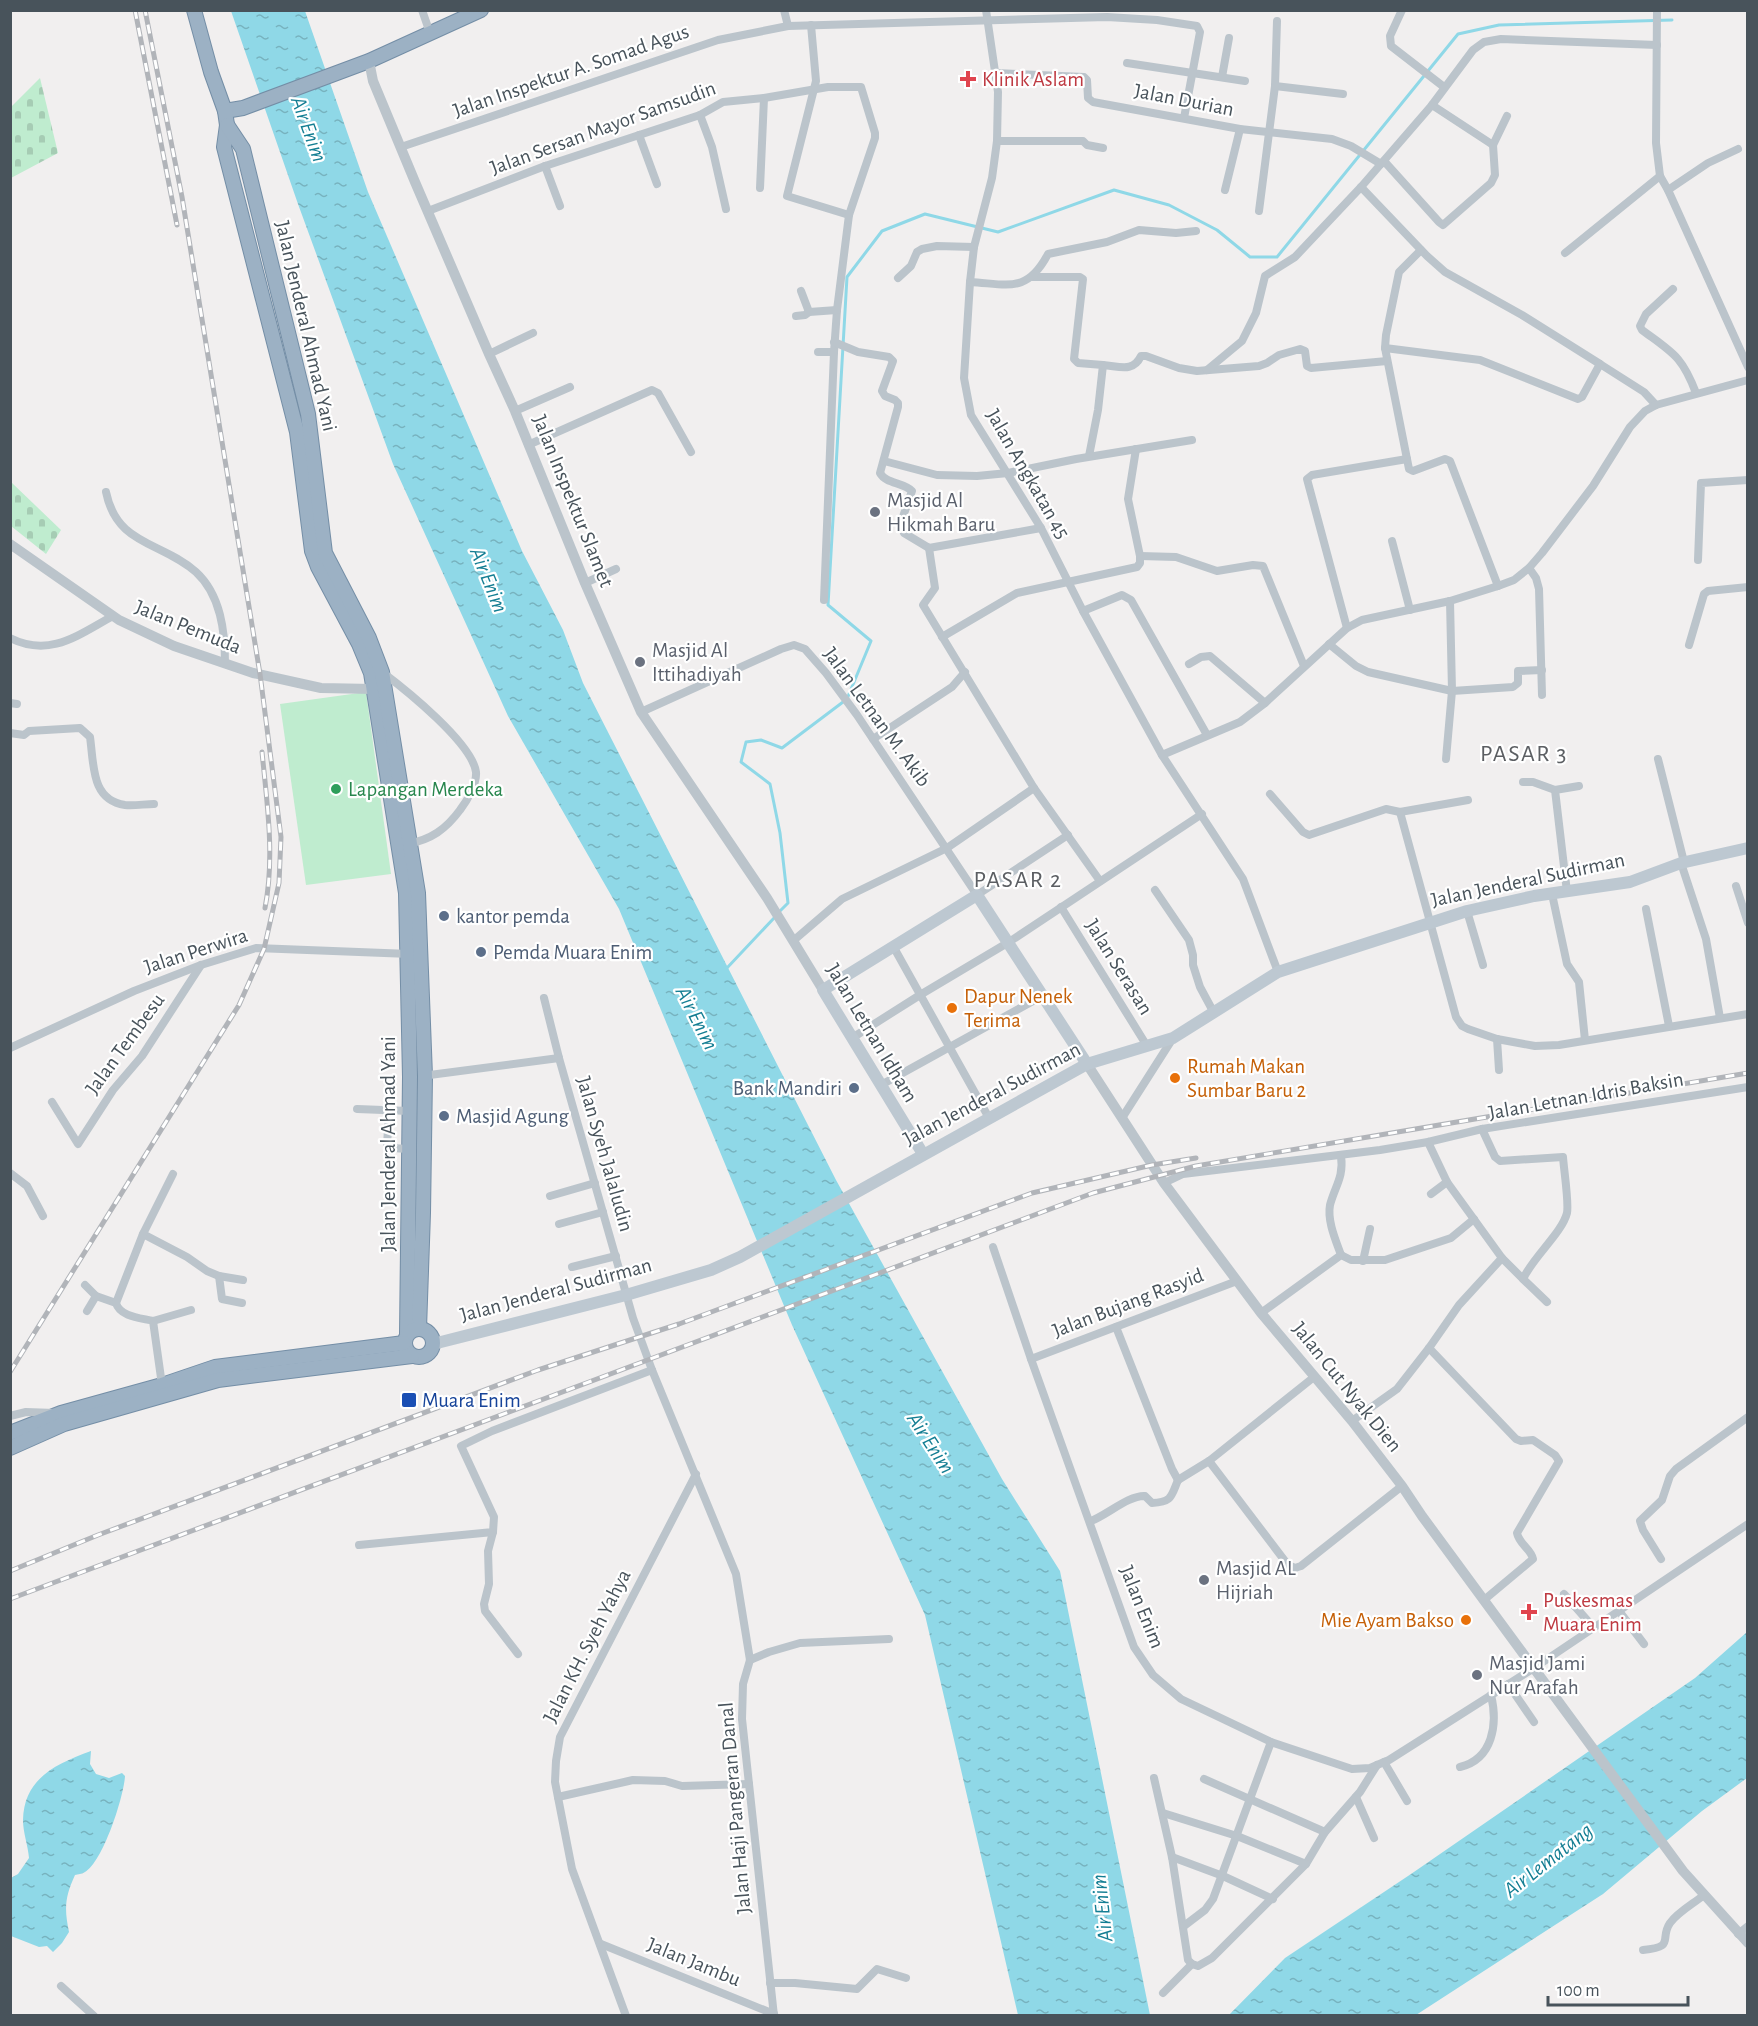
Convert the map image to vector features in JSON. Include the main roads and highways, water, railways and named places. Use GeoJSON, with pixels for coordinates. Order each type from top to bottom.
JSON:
{"type":"FeatureCollection","features":[{"type":"Feature","properties":{"kind":"highway"},"geometry":{"type":"LineString","coordinates":[[194,10],[211,72],[225,111],[227,125],[224,147],[297,432],[314,559],[359,644],[377,672],[404,844]]}},
{"type":"Feature","properties":{"kind":"highway"},"geometry":{"type":"LineString","coordinates":[[225,111],[243,108],[369,61],[478,11]]}},
{"type":"Feature","properties":{"kind":"highway","name":"Jalan Jenderal Ahmad Yani"},"geometry":{"type":"LineString","coordinates":[[227,125],[243,149],[308,414],[324,553],[369,638],[377,672]]}},
{"type":"Feature","properties":{"kind":"highway"},"geometry":{"type":"LineString","coordinates":[[377,672],[373,689],[404,844],[418,893],[413,954]]}},
{"type":"Feature","properties":{"kind":"highway","name":"Jalan Jenderal Ahmad Yani"},"geometry":{"type":"LineString","coordinates":[[410,1335],[425,1076],[413,954]]}},
{"type":"Feature","properties":{"kind":"highway","name":"Jalan Jenderal Ahmad Yani"},"geometry":{"type":"LineString","coordinates":[[410,1335],[408,1149],[413,954]]}},
{"type":"Feature","properties":{"kind":"highway"},"geometry":{"type":"LineString","coordinates":[[10,1433],[63,1418],[218,1380],[412,1356],[422,1357],[426,1356],[432,1348],[432,1336],[426,1331],[215,1368],[63,1418],[10,1448]]}},
{"type":"Feature","properties":{"kind":"highway"},"geometry":{"type":"LineString","coordinates":[[410,1335],[406,1351],[412,1356]]}},
{"type":"Feature","properties":{"kind":"main road","name":"Jalan Jenderal Sudirman"},"geometry":{"type":"LineString","coordinates":[[433,1344],[626,1295],[711,1270],[740,1257],[1087,1064],[1173,1038],[1278,972],[1467,911],[1552,894],[1630,882],[1683,863],[1748,848]]}},
{"type":"Feature","properties":{"kind":"main road","name":"Jalan Letnan Idham"},"geometry":{"type":"LineString","coordinates":[[923,1154],[823,990],[977,895],[1087,1064]]}},
{"type":"Feature","properties":{"kind":"water","name":"Air Enim"},"geometry":{"type":"Polygon","coordinates":[[[231,11],[305,11],[368,192],[522,551],[563,630],[583,683],[836,1180],[1002,1479],[1060,1571],[1150,2015],[1018,2015],[925,1615],[792,1325],[619,909],[508,716],[393,464],[298,204],[231,11]]]}},
{"type":"Feature","properties":{"kind":"water","name":"Air Lematang"},"geometry":{"type":"Polygon","coordinates":[[[1747,1632],[1747,1778],[1702,1811],[1603,1894],[1416,2015],[1228,2016],[1285,1958],[1695,1678],[1747,1632]]]}},
{"type":"Feature","properties":{"kind":"water"},"geometry":{"type":"Polygon","coordinates":[[[91,1751],[90,1764],[96,1774],[109,1778],[122,1773],[125,1776],[124,1785],[117,1813],[99,1856],[85,1872],[75,1875],[66,1903],[69,1932],[53,1952],[47,1946],[39,1947],[11,1936],[11,1878],[18,1874],[29,1858],[23,1820],[29,1793],[36,1783],[54,1767],[91,1751]]]}},
{"type":"Feature","properties":{"kind":"waterway"},"geometry":{"type":"LineString","coordinates":[[779,912],[788,903],[780,833],[770,784],[741,762],[746,742],[761,740],[782,748],[847,699],[871,641],[828,605],[847,277],[882,231],[925,214],[998,232],[1114,190],[1169,205],[1217,230],[1250,257],[1277,257],[1458,34],[1499,25],[1672,20]]}},
{"type":"Feature","properties":{"kind":"waterway"},"geometry":{"type":"LineString","coordinates":[[726,969],[775,917]]}},
{"type":"Feature","properties":{"kind":"railway"},"geometry":{"type":"LineString","coordinates":[[135,10],[177,225]]}},
{"type":"Feature","properties":{"kind":"railway"},"geometry":{"type":"LineString","coordinates":[[10,1372],[239,1005],[264,949],[279,883],[281,837],[260,674],[182,197],[145,10]]}},
{"type":"Feature","properties":{"kind":"railway"},"geometry":{"type":"LineString","coordinates":[[262,752],[270,850],[265,908]]}},
{"type":"Feature","properties":{"kind":"railway"},"geometry":{"type":"LineString","coordinates":[[10,1599],[1093,1193],[1196,1166],[1748,1073]]}},
{"type":"Feature","properties":{"kind":"railway"},"geometry":{"type":"LineString","coordinates":[[10,1571],[98,1535],[538,1370],[679,1324],[1032,1193],[1152,1165],[1196,1158]]}},
{"type":"Feature","properties":{"kind":"place","name":"Klinik Aslam"},"geometry":{"type":"Point","coordinates":[968,79]}},
{"type":"Feature","properties":{"kind":"place","name":"Masjid Al Hikmah Baru"},"geometry":{"type":"Point","coordinates":[875,512]}},
{"type":"Feature","properties":{"kind":"place","name":"Masjid Al Ittihadiyah"},"geometry":{"type":"Point","coordinates":[640,662]}},
{"type":"Feature","properties":{"kind":"place","name":"Lapangan Merdeka"},"geometry":{"type":"Point","coordinates":[336,789]}},
{"type":"Feature","properties":{"kind":"place","name":"kantor pemda"},"geometry":{"type":"Point","coordinates":[444,916]}},
{"type":"Feature","properties":{"kind":"place","name":"Pemda Muara Enim"},"geometry":{"type":"Point","coordinates":[481,952]}},
{"type":"Feature","properties":{"kind":"place","name":"Dapur Nenek Terima"},"geometry":{"type":"Point","coordinates":[952,1008]}},
{"type":"Feature","properties":{"kind":"place","name":"Rumah Makan Sumbar Baru 2"},"geometry":{"type":"Point","coordinates":[1175,1078]}},
{"type":"Feature","properties":{"kind":"place","name":"Bank Mandiri"},"geometry":{"type":"Point","coordinates":[854,1088]}},
{"type":"Feature","properties":{"kind":"place","name":"Masjid Agung"},"geometry":{"type":"Point","coordinates":[444,1116]}},
{"type":"Feature","properties":{"kind":"place","name":"Muara Enim"},"geometry":{"type":"Point","coordinates":[409,1400]}},
{"type":"Feature","properties":{"kind":"place","name":"Masjid AL Hijriah"},"geometry":{"type":"Point","coordinates":[1204,1580]}},
{"type":"Feature","properties":{"kind":"place","name":"Puskesmas Muara Enim"},"geometry":{"type":"Point","coordinates":[1529,1612]}},
{"type":"Feature","properties":{"kind":"place","name":"Mie Ayam Bakso"},"geometry":{"type":"Point","coordinates":[1466,1620]}},
{"type":"Feature","properties":{"kind":"place","name":"Masjid Jami Nur Arafah"},"geometry":{"type":"Point","coordinates":[1477,1675]}},
{"type":"Feature","properties":{"kind":"district","name":"PASAR 3"},"geometry":{"type":"Point","coordinates":[1524,754]}},
{"type":"Feature","properties":{"kind":"district","name":"PASAR 2"},"geometry":{"type":"Point","coordinates":[1018,880]}}]}
